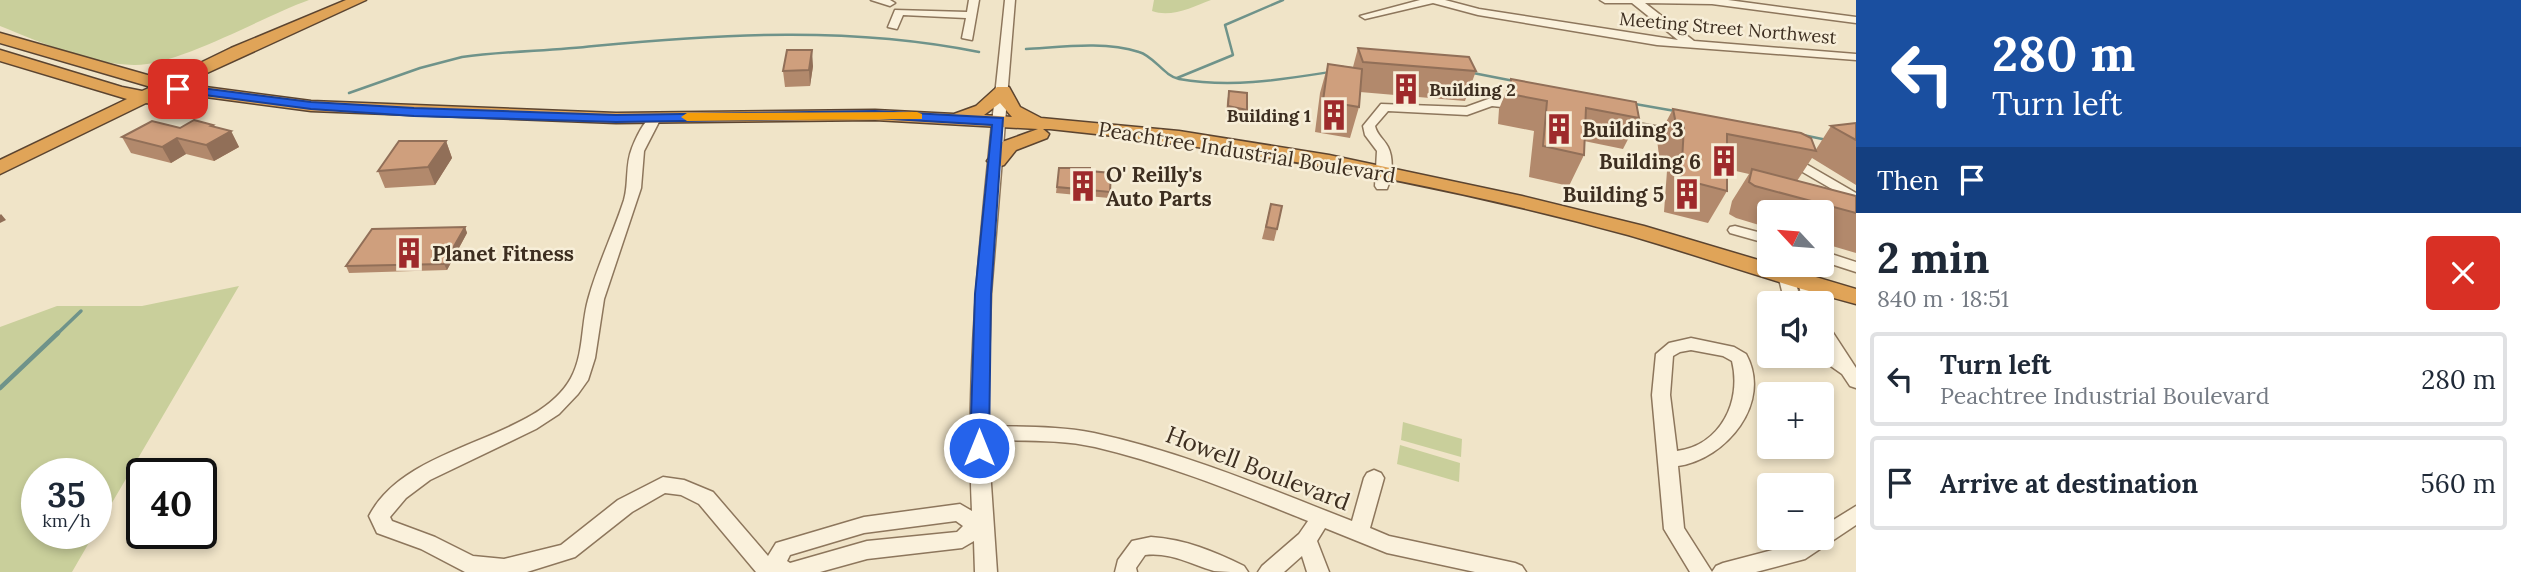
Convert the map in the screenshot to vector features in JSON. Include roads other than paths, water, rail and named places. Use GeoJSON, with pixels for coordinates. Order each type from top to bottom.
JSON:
{"type":"FeatureCollection","features":[{"type":"Feature","properties":{"kind":"highway"},"geometry":{"type":"LineString","coordinates":[[0,167],[255,30],[329,0]]}},
{"type":"Feature","properties":{"kind":"highway"},"geometry":{"type":"LineString","coordinates":[[167,86],[280,32],[359,0]]}},
{"type":"Feature","properties":{"kind":"highway","name":"Peachtree Industrial Boulevard"},"geometry":{"type":"LineString","coordinates":[[0,38],[145,88],[224,110],[360,122],[998,126],[1045,129],[1197,154],[1383,179],[1798,291]]}},
{"type":"Feature","properties":{"kind":"highway","name":"Peachtree Industrial Boulevard"},"geometry":{"type":"LineString","coordinates":[[0,55],[47,72],[123,92],[167,86],[311,106],[652,124],[875,115],[955,118],[998,126]]}},
{"type":"Feature","properties":{"kind":"highway"},"geometry":{"type":"LineString","coordinates":[[955,118],[982,110],[1003,91],[1013,110],[1045,129]]}},
{"type":"Feature","properties":{"kind":"highway"},"geometry":{"type":"LineString","coordinates":[[0,152],[123,92]]}},
{"type":"Feature","properties":{"kind":"highway"},"geometry":{"type":"LineString","coordinates":[[996,161],[1009,146],[1045,129]]}},
{"type":"Feature","properties":{"kind":"highway","name":"Peachtree Industrial Boulevard"},"geometry":{"type":"LineString","coordinates":[[1834,295],[1856,297]]}},
{"type":"Feature","properties":{"kind":"highway","name":"Peachtree Industrial Boulevard"},"geometry":{"type":"LineString","coordinates":[[1834,304],[1856,312]]}},
{"type":"Feature","properties":{"kind":"street"},"geometry":{"type":"LineString","coordinates":[[876,0],[894,5],[971,15]]}},
{"type":"Feature","properties":{"kind":"street"},"geometry":{"type":"LineString","coordinates":[[968,38],[974,0]]}},
{"type":"Feature","properties":{"kind":"street"},"geometry":{"type":"LineString","coordinates":[[986,572],[981,525],[978,433],[983,294],[1010,0]]}},
{"type":"Feature","properties":{"kind":"street"},"geometry":{"type":"LineString","coordinates":[[1365,16],[1433,0]]}},
{"type":"Feature","properties":{"kind":"street","name":"Meeting Street Northwest"},"geometry":{"type":"LineString","coordinates":[[1433,0],[1550,25],[1684,44],[1856,57]]}},
{"type":"Feature","properties":{"kind":"street"},"geometry":{"type":"LineString","coordinates":[[1605,0],[1712,1],[1856,20]]}},
{"type":"Feature","properties":{"kind":"street"},"geometry":{"type":"LineString","coordinates":[[1624,0],[1684,44]]}},
{"type":"Feature","properties":{"kind":"street"},"geometry":{"type":"LineString","coordinates":[[1634,0],[1684,44]]}},
{"type":"Feature","properties":{"kind":"street"},"geometry":{"type":"LineString","coordinates":[[893,27],[894,5]]}},
{"type":"Feature","properties":{"kind":"street"},"geometry":{"type":"LineString","coordinates":[[1383,179],[1386,160],[1378,139],[1381,125],[1377,120],[1388,105],[1467,111],[1498,102],[1533,107]]}},
{"type":"Feature","properties":{"kind":"street"},"geometry":{"type":"LineString","coordinates":[[1599,120],[1691,137]]}},
{"type":"Feature","properties":{"kind":"street"},"geometry":{"type":"LineString","coordinates":[[652,124],[636,154],[634,186],[596,300],[586,369],[571,391],[544,413],[513,431],[438,464],[390,499],[379,516],[384,527],[428,543],[470,565],[504,568],[568,551],[625,506],[663,485],[684,488],[706,498],[775,569]]}},
{"type":"Feature","properties":{"kind":"street"},"geometry":{"type":"LineString","coordinates":[[1777,153],[1856,199]]}},
{"type":"Feature","properties":{"kind":"street"},"geometry":{"type":"LineString","coordinates":[[1735,230],[1757,236]]}},
{"type":"Feature","properties":{"kind":"street"},"geometry":{"type":"LineString","coordinates":[[1834,260],[1856,267]]}},
{"type":"Feature","properties":{"kind":"street"},"geometry":{"type":"LineString","coordinates":[[1668,460],[1695,455],[1733,425],[1745,396],[1746,377],[1740,358],[1728,351],[1691,344],[1675,347],[1665,354],[1661,395],[1674,529],[1701,572]]}},
{"type":"Feature","properties":{"kind":"street"},"geometry":{"type":"LineString","coordinates":[[1834,348],[1852,376]]}},
{"type":"Feature","properties":{"kind":"street"},"geometry":{"type":"LineString","coordinates":[[1834,362],[1852,376]]}},
{"type":"Feature","properties":{"kind":"street","name":"Howell Boulevard"},"geometry":{"type":"LineString","coordinates":[[978,433],[1046,434],[1093,440],[1198,469],[1358,534],[1413,550],[1516,572]]}},
{"type":"Feature","properties":{"kind":"street"},"geometry":{"type":"LineString","coordinates":[[1358,534],[1374,478]]}},
{"type":"Feature","properties":{"kind":"street"},"geometry":{"type":"LineString","coordinates":[[775,569],[783,549],[892,520],[960,512],[981,525]]}},
{"type":"Feature","properties":{"kind":"street"},"geometry":{"type":"LineString","coordinates":[[1723,572],[1771,568],[1805,550],[1856,514]]}},
{"type":"Feature","properties":{"kind":"street"},"geometry":{"type":"LineString","coordinates":[[1269,572],[1306,540],[1320,519]]}},
{"type":"Feature","properties":{"kind":"street"},"geometry":{"type":"LineString","coordinates":[[892,520],[898,545]]}},
{"type":"Feature","properties":{"kind":"street"},"geometry":{"type":"LineString","coordinates":[[775,569],[898,545],[962,540],[981,525]]}},
{"type":"Feature","properties":{"kind":"street"},"geometry":{"type":"LineString","coordinates":[[1306,540],[1318,572]]}},
{"type":"Feature","properties":{"kind":"street"},"geometry":{"type":"LineString","coordinates":[[1126,572],[1125,566],[1139,547],[1157,544],[1180,549],[1237,572]]}},
{"type":"Feature","properties":{"kind":"waterway"},"geometry":{"type":"LineString","coordinates":[[1177,78],[1233,55],[1225,25],[1283,0]]}},
{"type":"Feature","properties":{"kind":"waterway"},"geometry":{"type":"LineString","coordinates":[[349,93],[420,68],[462,57],[691,38],[787,35],[883,38],[979,52]]}},
{"type":"Feature","properties":{"kind":"waterway"},"geometry":{"type":"LineString","coordinates":[[1026,49],[1083,46],[1126,49],[1144,54],[1174,77],[1198,82],[1255,82],[1330,72]]}},
{"type":"Feature","properties":{"kind":"waterway"},"geometry":{"type":"LineString","coordinates":[[1473,73],[1514,81]]}},
{"type":"Feature","properties":{"kind":"waterway"},"geometry":{"type":"LineString","coordinates":[[1635,104],[1675,111]]}},
{"type":"Feature","properties":{"kind":"waterway"},"geometry":{"type":"LineString","coordinates":[[1803,135],[1827,140]]}},
{"type":"Feature","properties":{"kind":"waterway"},"geometry":{"type":"LineString","coordinates":[[56,335],[81,311]]}},
{"type":"Feature","properties":{"kind":"waterway"},"geometry":{"type":"LineString","coordinates":[[0,388],[58,333]]}},
{"type":"Feature","properties":{"kind":"place","name":"Building 2"},"geometry":{"type":"Point","coordinates":[1406,89]}},
{"type":"Feature","properties":{"kind":"place","name":"Building 1"},"geometry":{"type":"Point","coordinates":[1334,115]}},
{"type":"Feature","properties":{"kind":"place","name":"Building 3"},"geometry":{"type":"Point","coordinates":[1559,129]}},
{"type":"Feature","properties":{"kind":"place","name":"Building 6"},"geometry":{"type":"Point","coordinates":[1724,161]}},
{"type":"Feature","properties":{"kind":"place","name":"O' Reilly's Auto Parts"},"geometry":{"type":"Point","coordinates":[1083,186]}},
{"type":"Feature","properties":{"kind":"place","name":"Building 5"},"geometry":{"type":"Point","coordinates":[1687,194]}},
{"type":"Feature","properties":{"kind":"place","name":"Planet Fitness"},"geometry":{"type":"Point","coordinates":[409,253]}}]}
